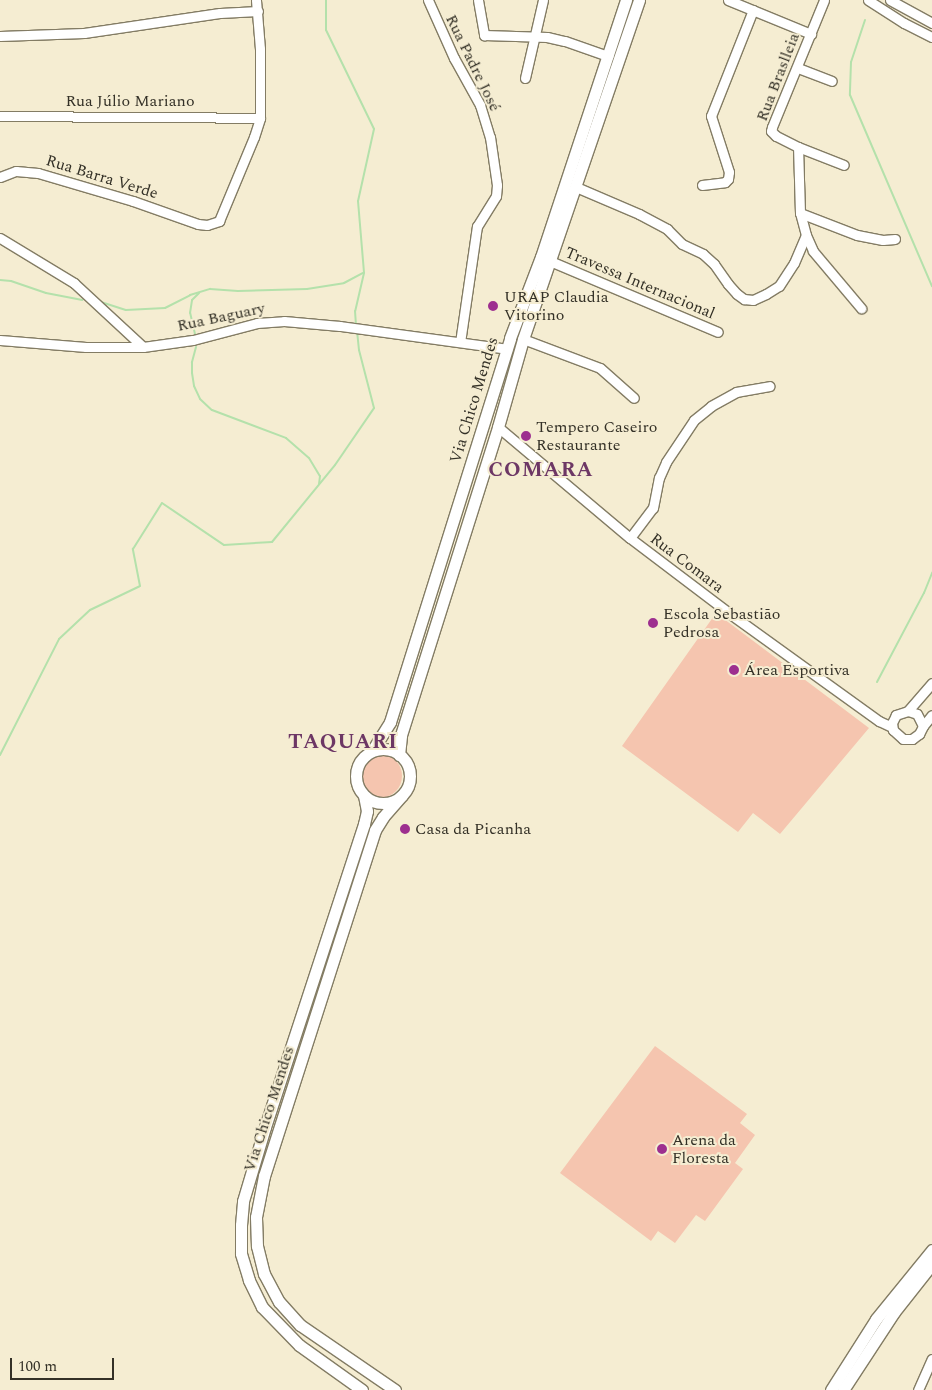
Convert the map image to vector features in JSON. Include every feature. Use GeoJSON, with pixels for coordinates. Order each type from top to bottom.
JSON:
{"type":"FeatureCollection","features":[{"type":"Feature","properties":{"kind":"main road","name":"Via Chico Mendes"},"geometry":{"type":"LineString","coordinates":[[372,751],[390,722],[507,349],[541,257],[626,0]]}},
{"type":"Feature","properties":{"kind":"main road","name":"Via Chico Mendes"},"geometry":{"type":"LineString","coordinates":[[399,755],[401,735],[498,427],[523,339],[639,0]]}},
{"type":"Feature","properties":{"kind":"main road"},"geometry":{"type":"LineString","coordinates":[[382,749],[399,755],[404,760],[409,773],[407,788],[402,795],[386,803],[376,802],[364,796],[358,787],[355,777],[357,766],[363,757],[372,751],[382,749]]}},
{"type":"Feature","properties":{"kind":"main road","name":"Via Chico Mendes"},"geometry":{"type":"LineString","coordinates":[[394,1390],[300,1324],[279,1302],[264,1274],[257,1246],[256,1217],[264,1176],[375,830],[383,817],[402,795]]}},
{"type":"Feature","properties":{"kind":"main road","name":"Via Chico Mendes"},"geometry":{"type":"LineString","coordinates":[[362,1390],[299,1345],[262,1306],[249,1280],[241,1253],[240,1226],[243,1201],[262,1136],[364,824],[367,811],[364,796]]}},
{"type":"Feature","properties":{"kind":"main road"},"geometry":{"type":"LineString","coordinates":[[831,1390],[876,1319],[932,1250]]}},
{"type":"Feature","properties":{"kind":"main road"},"geometry":{"type":"LineString","coordinates":[[843,1390],[894,1312],[932,1264]]}},
{"type":"Feature","properties":{"kind":"street"},"geometry":{"type":"LineString","coordinates":[[256,0],[260,50],[260,118]]}},
{"type":"Feature","properties":{"kind":"street","name":"Rua Padre José"},"geometry":{"type":"LineString","coordinates":[[428,0],[454,58],[480,105],[490,137],[497,185],[496,196],[477,226],[460,342]]}},
{"type":"Feature","properties":{"kind":"street"},"geometry":{"type":"LineString","coordinates":[[478,0],[484,35],[535,37],[565,41],[608,56]]}},
{"type":"Feature","properties":{"kind":"street"},"geometry":{"type":"LineString","coordinates":[[526,78],[542,0]]}},
{"type":"Feature","properties":{"kind":"street"},"geometry":{"type":"LineString","coordinates":[[728,0],[811,34]]}},
{"type":"Feature","properties":{"kind":"street","name":"Rua Braslleia"},"geometry":{"type":"LineString","coordinates":[[798,147],[776,136],[772,131],[824,0]]}},
{"type":"Feature","properties":{"kind":"street"},"geometry":{"type":"LineString","coordinates":[[890,0],[932,23]]}},
{"type":"Feature","properties":{"kind":"street"},"geometry":{"type":"LineString","coordinates":[[870,1],[904,23],[932,37]]}},
{"type":"Feature","properties":{"kind":"street"},"geometry":{"type":"LineString","coordinates":[[702,185],[724,182],[728,179],[729,172],[712,116],[753,10]]}},
{"type":"Feature","properties":{"kind":"street"},"geometry":{"type":"LineString","coordinates":[[0,36],[84,32],[220,13],[258,11]]}},
{"type":"Feature","properties":{"kind":"street"},"geometry":{"type":"LineString","coordinates":[[798,68],[832,81]]}},
{"type":"Feature","properties":{"kind":"street","name":"Rua Júlio Mariano"},"geometry":{"type":"LineString","coordinates":[[0,116],[260,118]]}},
{"type":"Feature","properties":{"kind":"street","name":"Rua Barra Verde"},"geometry":{"type":"LineString","coordinates":[[0,177],[16,171],[38,173],[133,201],[194,222],[207,225],[216,223],[221,219],[260,118]]}},
{"type":"Feature","properties":{"kind":"street"},"geometry":{"type":"LineString","coordinates":[[844,165],[798,147],[800,213],[806,235],[814,250],[861,308]]}},
{"type":"Feature","properties":{"kind":"street"},"geometry":{"type":"LineString","coordinates":[[576,188],[639,214],[667,228],[682,244],[697,250],[714,264],[737,294],[753,300],[779,286],[794,263],[806,235]]}},
{"type":"Feature","properties":{"kind":"street"},"geometry":{"type":"LineString","coordinates":[[800,213],[857,235],[883,240],[895,239]]}},
{"type":"Feature","properties":{"kind":"street"},"geometry":{"type":"LineString","coordinates":[[0,238],[74,283],[143,347]]}},
{"type":"Feature","properties":{"kind":"street","name":"Travessa Internacional"},"geometry":{"type":"LineString","coordinates":[[550,261],[718,332]]}},
{"type":"Feature","properties":{"kind":"street","name":"Rua Baguary"},"geometry":{"type":"LineString","coordinates":[[0,340],[86,347],[143,347],[193,340],[257,323],[284,321],[340,326],[507,349]]}},
{"type":"Feature","properties":{"kind":"street"},"geometry":{"type":"LineString","coordinates":[[523,339],[600,368],[634,398]]}},
{"type":"Feature","properties":{"kind":"street"},"geometry":{"type":"LineString","coordinates":[[630,538],[653,508],[659,478],[666,462],[694,420],[710,406],[736,392],[769,386]]}},
{"type":"Feature","properties":{"kind":"street","name":"Rua Comara"},"geometry":{"type":"LineString","coordinates":[[498,427],[630,538],[729,613],[879,720],[892,727]]}},
{"type":"Feature","properties":{"kind":"street"},"geometry":{"type":"LineString","coordinates":[[932,683],[908,711],[896,715],[892,727],[899,737],[907,740],[920,734],[922,726],[932,715]]}},
{"type":"Feature","properties":{"kind":"street"},"geometry":{"type":"LineString","coordinates":[[908,711],[917,714],[922,726]]}},
{"type":"Feature","properties":{"kind":"street"},"geometry":{"type":"LineString","coordinates":[[918,1390],[932,1360]]}},
{"type":"Feature","properties":{"kind":"shaded area","name":"Área Esportiva"},"geometry":{"type":"Polygon","coordinates":[[[716,613],[869,728],[780,834],[753,813],[738,832],[622,746],[716,613]]]}},
{"type":"Feature","properties":{"kind":"shaded area"},"geometry":{"type":"Polygon","coordinates":[[[380,754],[392,758],[398,764],[402,776],[398,788],[392,794],[380,798],[368,794],[362,788],[358,776],[362,764],[368,758],[380,754]]]}},
{"type":"Feature","properties":{"kind":"shaded area","name":"Arena da Floresta"},"geometry":{"type":"Polygon","coordinates":[[[655,1046],[747,1114],[740,1123],[755,1135],[735,1163],[743,1169],[705,1221],[696,1215],[675,1243],[658,1231],[651,1241],[560,1173],[655,1046]]]}},
{"type":"Feature","properties":{"kind":"waterway"},"geometry":{"type":"LineString","coordinates":[[326,0],[326,30],[374,129],[358,201],[364,273],[355,311],[356,326]]}},
{"type":"Feature","properties":{"kind":"waterway"},"geometry":{"type":"LineString","coordinates":[[865,20],[851,62],[850,95],[932,286]]}},
{"type":"Feature","properties":{"kind":"waterway"},"geometry":{"type":"LineString","coordinates":[[101,302],[126,310],[165,308],[190,295],[210,289],[238,291],[307,289],[344,283],[363,273]]}},
{"type":"Feature","properties":{"kind":"waterway"},"geometry":{"type":"LineString","coordinates":[[0,280],[11,281],[46,293],[82,300]]}},
{"type":"Feature","properties":{"kind":"waterway"},"geometry":{"type":"LineString","coordinates":[[195,334],[190,313],[192,300],[199,293]]}},
{"type":"Feature","properties":{"kind":"waterway"},"geometry":{"type":"LineString","coordinates":[[0,755],[59,639],[90,610],[140,586],[133,549],[162,503],[224,545],[272,542],[335,465],[374,408],[359,350],[357,330]]}},
{"type":"Feature","properties":{"kind":"waterway"},"geometry":{"type":"LineString","coordinates":[[196,347],[192,362],[192,373],[194,386],[200,399],[212,410],[286,438],[309,458],[320,476],[319,484]]}},
{"type":"Feature","properties":{"kind":"waterway"},"geometry":{"type":"LineString","coordinates":[[877,682],[924,593],[932,573]]}},
{"type":"Feature","properties":{"kind":"place","name":"URAP Claudia Vitorino"},"geometry":{"type":"Point","coordinates":[493,306]}},
{"type":"Feature","properties":{"kind":"place","name":"Tempero Caseiro Restaurante"},"geometry":{"type":"Point","coordinates":[526,436]}},
{"type":"Feature","properties":{"kind":"place","name":"Escola Sebastião Pedrosa"},"geometry":{"type":"Point","coordinates":[653,623]}},
{"type":"Feature","properties":{"kind":"place","name":"Área Esportiva"},"geometry":{"type":"Point","coordinates":[734,670]}},
{"type":"Feature","properties":{"kind":"place","name":"Casa da Picanha"},"geometry":{"type":"Point","coordinates":[405,829]}},
{"type":"Feature","properties":{"kind":"place","name":"Arena da Floresta"},"geometry":{"type":"Point","coordinates":[662,1149]}},
{"type":"Feature","properties":{"kind":"district","name":"COMARA"},"geometry":{"type":"Point","coordinates":[541,470]}},
{"type":"Feature","properties":{"kind":"district","name":"TAQUARI"},"geometry":{"type":"Point","coordinates":[343,742]}}]}
